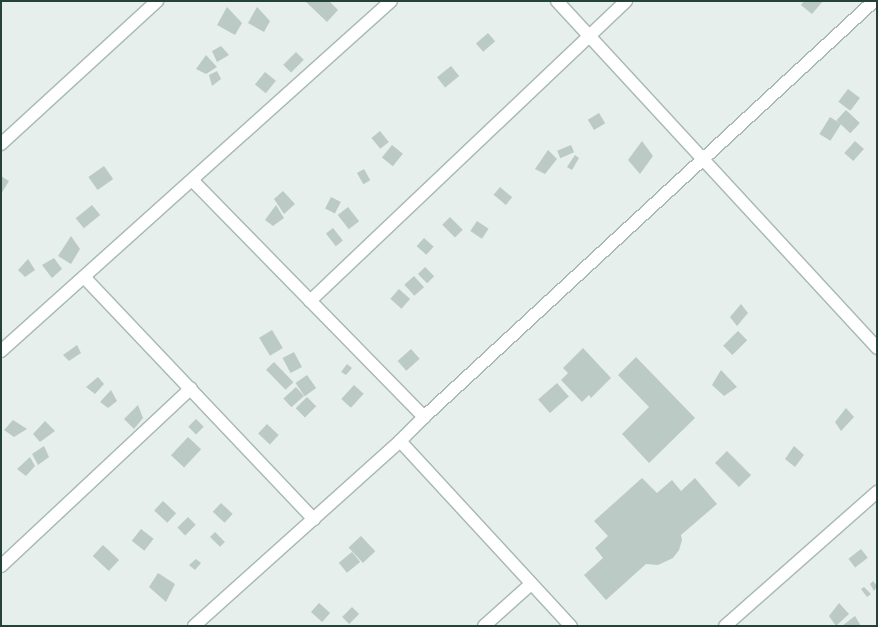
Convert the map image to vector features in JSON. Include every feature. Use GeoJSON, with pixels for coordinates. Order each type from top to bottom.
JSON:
{"type":"FeatureCollection","features":[{"type":"Feature","properties":{"kind":"street"},"geometry":{"type":"LineString","coordinates":[[1,144],[157,1]]}},
{"type":"Feature","properties":{"kind":"street"},"geometry":{"type":"LineString","coordinates":[[1,351],[391,1]]}},
{"type":"Feature","properties":{"kind":"street"},"geometry":{"type":"LineString","coordinates":[[556,1],[877,348]]}},
{"type":"Feature","properties":{"kind":"street"},"geometry":{"type":"LineString","coordinates":[[310,301],[626,1]]}},
{"type":"Feature","properties":{"kind":"street"},"geometry":{"type":"LineString","coordinates":[[194,626],[400,441],[424,417],[874,1]]}},
{"type":"Feature","properties":{"kind":"street"},"geometry":{"type":"LineString","coordinates":[[192,180],[424,417]]}},
{"type":"Feature","properties":{"kind":"street"},"geometry":{"type":"LineString","coordinates":[[84,277],[314,519]]}},
{"type":"Feature","properties":{"kind":"street"},"geometry":{"type":"LineString","coordinates":[[1,566],[191,388]]}},
{"type":"Feature","properties":{"kind":"street"},"geometry":{"type":"LineString","coordinates":[[400,441],[571,626]]}},
{"type":"Feature","properties":{"kind":"street"},"geometry":{"type":"LineString","coordinates":[[725,626],[877,492]]}},
{"type":"Feature","properties":{"kind":"street"},"geometry":{"type":"LineString","coordinates":[[484,626],[531,584]]}},
{"type":"Feature","properties":{"kind":"building"},"geometry":{"type":"Polygon","coordinates":[[[305,1],[329,1],[338,10],[327,22],[305,1]]]}},
{"type":"Feature","properties":{"kind":"building"},"geometry":{"type":"Polygon","coordinates":[[[804,1],[823,1],[812,14],[801,5],[804,1]]]}},
{"type":"Feature","properties":{"kind":"building"},"geometry":{"type":"Polygon","coordinates":[[[227,7],[242,23],[235,35],[217,25],[227,7]]]}},
{"type":"Feature","properties":{"kind":"building"},"geometry":{"type":"Polygon","coordinates":[[[257,7],[270,21],[264,32],[248,23],[257,7]]]}},
{"type":"Feature","properties":{"kind":"building"},"geometry":{"type":"Polygon","coordinates":[[[488,33],[495,41],[483,52],[476,43],[488,33]]]}},
{"type":"Feature","properties":{"kind":"building"},"geometry":{"type":"Polygon","coordinates":[[[221,46],[229,55],[217,62],[212,51],[221,46]]]}},
{"type":"Feature","properties":{"kind":"building"},"geometry":{"type":"Polygon","coordinates":[[[296,52],[304,60],[291,73],[283,65],[296,52]]]}},
{"type":"Feature","properties":{"kind":"building"},"geometry":{"type":"Polygon","coordinates":[[[206,55],[217,67],[206,74],[196,69],[206,55]]]}},
{"type":"Feature","properties":{"kind":"building"},"geometry":{"type":"Polygon","coordinates":[[[451,66],[459,76],[445,87],[437,77],[451,66]]]}},
{"type":"Feature","properties":{"kind":"building"},"geometry":{"type":"Polygon","coordinates":[[[217,71],[221,79],[212,86],[209,75],[217,71]]]}},
{"type":"Feature","properties":{"kind":"building"},"geometry":{"type":"Polygon","coordinates":[[[265,72],[276,81],[266,93],[255,84],[265,72]]]}},
{"type":"Feature","properties":{"kind":"building"},"geometry":{"type":"Polygon","coordinates":[[[848,89],[860,98],[850,111],[838,102],[848,89]]]}},
{"type":"Feature","properties":{"kind":"building"},"geometry":{"type":"Polygon","coordinates":[[[846,110],[860,123],[850,133],[836,120],[846,110]]]}},
{"type":"Feature","properties":{"kind":"building"},"geometry":{"type":"Polygon","coordinates":[[[599,113],[605,123],[594,130],[588,120],[599,113]]]}},
{"type":"Feature","properties":{"kind":"building"},"geometry":{"type":"Polygon","coordinates":[[[830,117],[841,124],[830,141],[819,134],[830,117]]]}},
{"type":"Feature","properties":{"kind":"building"},"geometry":{"type":"Polygon","coordinates":[[[380,131],[389,142],[380,149],[371,138],[380,131]]]}},
{"type":"Feature","properties":{"kind":"building"},"geometry":{"type":"Polygon","coordinates":[[[642,141],[653,156],[640,174],[628,160],[642,141]]]}},
{"type":"Feature","properties":{"kind":"building"},"geometry":{"type":"Polygon","coordinates":[[[855,141],[864,149],[853,161],[844,153],[855,141]]]}},
{"type":"Feature","properties":{"kind":"building"},"geometry":{"type":"Polygon","coordinates":[[[392,145],[403,154],[393,166],[382,157],[392,145]]]}},
{"type":"Feature","properties":{"kind":"building"},"geometry":{"type":"Polygon","coordinates":[[[571,145],[574,152],[560,158],[557,151],[571,145]]]}},
{"type":"Feature","properties":{"kind":"building"},"geometry":{"type":"Polygon","coordinates":[[[548,150],[557,159],[545,174],[535,169],[548,150]]]}},
{"type":"Feature","properties":{"kind":"building"},"geometry":{"type":"Polygon","coordinates":[[[575,155],[579,158],[572,170],[567,167],[575,155]]]}},
{"type":"Feature","properties":{"kind":"building"},"geometry":{"type":"Polygon","coordinates":[[[104,166],[113,179],[98,190],[88,177],[104,166]]]}},
{"type":"Feature","properties":{"kind":"building"},"geometry":{"type":"Polygon","coordinates":[[[364,169],[370,180],[363,184],[357,173],[364,169]]]}},
{"type":"Feature","properties":{"kind":"building"},"geometry":{"type":"Polygon","coordinates":[[[1,176],[9,181],[1,194],[1,176]]]}},
{"type":"Feature","properties":{"kind":"building"},"geometry":{"type":"Polygon","coordinates":[[[500,187],[512,197],[506,205],[494,195],[500,187]]]}},
{"type":"Feature","properties":{"kind":"building"},"geometry":{"type":"Polygon","coordinates":[[[283,191],[295,204],[284,214],[274,199],[283,191]]]}},
{"type":"Feature","properties":{"kind":"building"},"geometry":{"type":"Polygon","coordinates":[[[331,197],[341,202],[335,214],[325,209],[331,197]]]}},
{"type":"Feature","properties":{"kind":"building"},"geometry":{"type":"Polygon","coordinates":[[[92,205],[100,215],[84,228],[76,218],[92,205]]]}},
{"type":"Feature","properties":{"kind":"building"},"geometry":{"type":"Polygon","coordinates":[[[276,205],[284,218],[273,226],[265,220],[276,205]]]}},
{"type":"Feature","properties":{"kind":"building"},"geometry":{"type":"Polygon","coordinates":[[[348,207],[359,221],[349,229],[338,215],[348,207]]]}},
{"type":"Feature","properties":{"kind":"building"},"geometry":{"type":"Polygon","coordinates":[[[450,217],[463,230],[455,238],[442,225],[450,217]]]}},
{"type":"Feature","properties":{"kind":"building"},"geometry":{"type":"Polygon","coordinates":[[[477,221],[489,229],[482,239],[470,231],[477,221]]]}},
{"type":"Feature","properties":{"kind":"building"},"geometry":{"type":"Polygon","coordinates":[[[333,228],[343,241],[336,246],[326,234],[333,228]]]}},
{"type":"Feature","properties":{"kind":"building"},"geometry":{"type":"Polygon","coordinates":[[[71,236],[80,249],[71,264],[58,256],[71,236]]]}},
{"type":"Feature","properties":{"kind":"building"},"geometry":{"type":"Polygon","coordinates":[[[424,238],[434,247],[426,255],[417,246],[424,238]]]}},
{"type":"Feature","properties":{"kind":"building"},"geometry":{"type":"Polygon","coordinates":[[[54,258],[62,269],[52,278],[42,265],[54,258]]]}},
{"type":"Feature","properties":{"kind":"building"},"geometry":{"type":"Polygon","coordinates":[[[28,259],[35,270],[25,277],[18,270],[28,259]]]}},
{"type":"Feature","properties":{"kind":"building"},"geometry":{"type":"Polygon","coordinates":[[[425,267],[434,276],[427,283],[418,274],[425,267]]]}},
{"type":"Feature","properties":{"kind":"building"},"geometry":{"type":"Polygon","coordinates":[[[414,276],[424,287],[414,296],[404,285],[414,276]]]}},
{"type":"Feature","properties":{"kind":"building"},"geometry":{"type":"Polygon","coordinates":[[[399,289],[410,299],[401,309],[390,299],[399,289]]]}},
{"type":"Feature","properties":{"kind":"building"},"geometry":{"type":"Polygon","coordinates":[[[741,304],[748,313],[737,326],[730,317],[741,304]]]}},
{"type":"Feature","properties":{"kind":"building"},"geometry":{"type":"Polygon","coordinates":[[[272,330],[283,348],[270,356],[259,338],[272,330]]]}},
{"type":"Feature","properties":{"kind":"building"},"geometry":{"type":"Polygon","coordinates":[[[738,331],[747,340],[732,355],[723,346],[738,331]]]}},
{"type":"Feature","properties":{"kind":"building"},"geometry":{"type":"Polygon","coordinates":[[[77,345],[81,353],[69,361],[63,355],[77,345]]]}},
{"type":"Feature","properties":{"kind":"building"},"geometry":{"type":"Polygon","coordinates":[[[583,348],[611,378],[591,398],[589,395],[582,402],[561,380],[568,373],[563,368],[583,348]]]}},
{"type":"Feature","properties":{"kind":"building"},"geometry":{"type":"Polygon","coordinates":[[[411,349],[420,359],[406,371],[398,361],[411,349]]]}},
{"type":"Feature","properties":{"kind":"building"},"geometry":{"type":"Polygon","coordinates":[[[294,352],[302,367],[291,373],[283,358],[294,352]]]}},
{"type":"Feature","properties":{"kind":"building"},"geometry":{"type":"Polygon","coordinates":[[[636,357],[695,418],[649,463],[622,434],[649,407],[618,375],[636,357]]]}},
{"type":"Feature","properties":{"kind":"building"},"geometry":{"type":"Polygon","coordinates":[[[274,362],[293,382],[286,390],[266,370],[274,362]]]}},
{"type":"Feature","properties":{"kind":"building"},"geometry":{"type":"Polygon","coordinates":[[[347,364],[352,368],[346,375],[341,372],[347,364]]]}},
{"type":"Feature","properties":{"kind":"building"},"geometry":{"type":"Polygon","coordinates":[[[721,370],[737,387],[724,396],[712,385],[721,370]]]}},
{"type":"Feature","properties":{"kind":"building"},"geometry":{"type":"Polygon","coordinates":[[[307,375],[316,388],[305,396],[296,383],[307,375]]]}},
{"type":"Feature","properties":{"kind":"building"},"geometry":{"type":"Polygon","coordinates":[[[98,377],[104,384],[95,394],[86,387],[98,377]]]}},
{"type":"Feature","properties":{"kind":"building"},"geometry":{"type":"Polygon","coordinates":[[[557,383],[569,397],[550,413],[538,399],[557,383]]]}},
{"type":"Feature","properties":{"kind":"building"},"geometry":{"type":"Polygon","coordinates":[[[354,385],[364,394],[351,408],[341,399],[354,385]]]}},
{"type":"Feature","properties":{"kind":"building"},"geometry":{"type":"Polygon","coordinates":[[[296,387],[304,396],[291,407],[283,398],[296,387]]]}},
{"type":"Feature","properties":{"kind":"building"},"geometry":{"type":"Polygon","coordinates":[[[111,390],[117,401],[108,408],[100,402],[111,390]]]}},
{"type":"Feature","properties":{"kind":"building"},"geometry":{"type":"Polygon","coordinates":[[[307,397],[316,406],[305,418],[296,408],[307,397]]]}},
{"type":"Feature","properties":{"kind":"building"},"geometry":{"type":"Polygon","coordinates":[[[138,405],[143,418],[134,429],[124,419],[138,405]]]}},
{"type":"Feature","properties":{"kind":"building"},"geometry":{"type":"Polygon","coordinates":[[[846,408],[854,417],[841,431],[835,422],[846,408]]]}},
{"type":"Feature","properties":{"kind":"building"},"geometry":{"type":"Polygon","coordinates":[[[196,419],[204,427],[196,435],[188,427],[196,419]]]}},
{"type":"Feature","properties":{"kind":"building"},"geometry":{"type":"Polygon","coordinates":[[[13,420],[27,429],[14,437],[4,430],[13,420]]]}},
{"type":"Feature","properties":{"kind":"building"},"geometry":{"type":"Polygon","coordinates":[[[45,421],[55,431],[40,442],[33,434],[45,421]]]}},
{"type":"Feature","properties":{"kind":"building"},"geometry":{"type":"Polygon","coordinates":[[[267,424],[279,435],[270,444],[258,434],[267,424]]]}},
{"type":"Feature","properties":{"kind":"building"},"geometry":{"type":"Polygon","coordinates":[[[188,437],[201,449],[184,468],[171,455],[188,437]]]}},
{"type":"Feature","properties":{"kind":"building"},"geometry":{"type":"Polygon","coordinates":[[[44,446],[49,457],[38,465],[32,454],[44,446]]]}},
{"type":"Feature","properties":{"kind":"building"},"geometry":{"type":"Polygon","coordinates":[[[794,446],[804,455],[795,467],[785,459],[794,446]]]}},
{"type":"Feature","properties":{"kind":"building"},"geometry":{"type":"Polygon","coordinates":[[[727,451],[751,475],[739,487],[715,463],[727,451]]]}},
{"type":"Feature","properties":{"kind":"building"},"geometry":{"type":"Polygon","coordinates":[[[30,457],[35,466],[26,476],[17,469],[30,457]]]}},
{"type":"Feature","properties":{"kind":"building"},"geometry":{"type":"Polygon","coordinates":[[[642,478],[657,493],[672,480],[681,491],[695,478],[717,504],[681,535],[682,540],[679,550],[673,558],[658,565],[646,564],[606,600],[584,575],[603,558],[595,548],[608,536],[594,521],[642,478]]]}},
{"type":"Feature","properties":{"kind":"building"},"geometry":{"type":"Polygon","coordinates":[[[163,501],[176,513],[167,523],[154,511],[163,501]]]}},
{"type":"Feature","properties":{"kind":"building"},"geometry":{"type":"Polygon","coordinates":[[[221,503],[233,514],[225,523],[213,512],[221,503]]]}},
{"type":"Feature","properties":{"kind":"building"},"geometry":{"type":"Polygon","coordinates":[[[188,517],[196,525],[185,535],[177,528],[188,517]]]}},
{"type":"Feature","properties":{"kind":"building"},"geometry":{"type":"Polygon","coordinates":[[[141,529],[154,539],[144,551],[132,541],[141,529]]]}},
{"type":"Feature","properties":{"kind":"building"},"geometry":{"type":"Polygon","coordinates":[[[215,532],[225,542],[220,547],[210,537],[215,532]]]}},
{"type":"Feature","properties":{"kind":"building"},"geometry":{"type":"Polygon","coordinates":[[[361,536],[375,551],[363,563],[349,548],[361,536]]]}},
{"type":"Feature","properties":{"kind":"building"},"geometry":{"type":"Polygon","coordinates":[[[103,545],[119,560],[109,571],[93,556],[103,545]]]}},
{"type":"Feature","properties":{"kind":"building"},"geometry":{"type":"Polygon","coordinates":[[[861,549],[868,558],[855,568],[848,559],[861,549]]]}},
{"type":"Feature","properties":{"kind":"building"},"geometry":{"type":"Polygon","coordinates":[[[352,552],[360,562],[347,573],[339,563],[352,552]]]}},
{"type":"Feature","properties":{"kind":"building"},"geometry":{"type":"Polygon","coordinates":[[[196,559],[201,563],[195,570],[189,565],[196,559]]]}},
{"type":"Feature","properties":{"kind":"building"},"geometry":{"type":"Polygon","coordinates":[[[158,573],[175,584],[166,602],[149,587],[158,573]]]}},
{"type":"Feature","properties":{"kind":"building"},"geometry":{"type":"Polygon","coordinates":[[[873,581],[877,586],[874,591],[870,584],[873,581]]]}},
{"type":"Feature","properties":{"kind":"building"},"geometry":{"type":"Polygon","coordinates":[[[864,587],[871,594],[867,597],[861,589],[864,587]]]}},
{"type":"Feature","properties":{"kind":"building"},"geometry":{"type":"Polygon","coordinates":[[[319,603],[330,613],[322,622],[311,612],[319,603]]]}},
{"type":"Feature","properties":{"kind":"building"},"geometry":{"type":"Polygon","coordinates":[[[839,603],[849,614],[836,626],[829,616],[839,603]]]}},
{"type":"Feature","properties":{"kind":"building"},"geometry":{"type":"Polygon","coordinates":[[[352,607],[359,614],[349,624],[342,617],[352,607]]]}},
{"type":"Feature","properties":{"kind":"building"},"geometry":{"type":"Polygon","coordinates":[[[855,616],[861,626],[842,626],[855,616]]]}}]}
